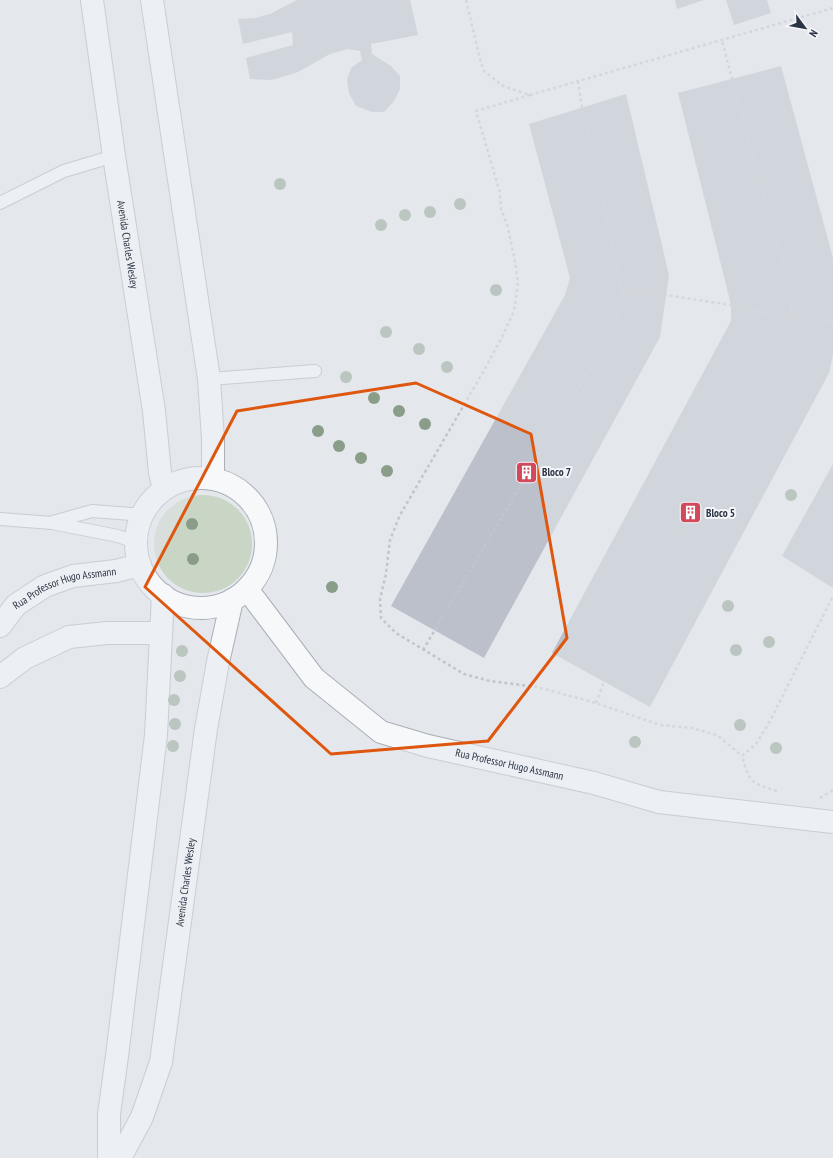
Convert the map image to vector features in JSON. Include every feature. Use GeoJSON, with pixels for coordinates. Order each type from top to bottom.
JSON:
{"type":"FeatureCollection","features":[{"type":"Feature","properties":{"kind":"street","name":"Avenida Charles Wesley"},"geometry":{"type":"LineString","coordinates":[[92,0],[114,156],[154,411],[160,473],[164,488]]}},
{"type":"Feature","properties":{"kind":"street"},"geometry":{"type":"LineString","coordinates":[[152,0],[209,378],[213,439],[213,478]]}},
{"type":"Feature","properties":{"kind":"street"},"geometry":{"type":"LineString","coordinates":[[192,478],[213,478],[228,483],[248,497],[260,513],[266,533],[266,554],[259,573],[239,595],[215,606],[197,608],[179,604],[163,595],[154,588],[147,579],[140,565],[137,543],[138,528],[144,515],[157,495],[164,488],[192,478]]}},
{"type":"Feature","properties":{"kind":"street","name":"Rua Professor Hugo Assmann"},"geometry":{"type":"LineString","coordinates":[[0,626],[16,605],[45,586],[73,576],[116,571],[140,565]]}},
{"type":"Feature","properties":{"kind":"street"},"geometry":{"type":"LineString","coordinates":[[109,1158],[109,1114],[156,735],[163,595]]}},
{"type":"Feature","properties":{"kind":"street","name":"Avenida Charles Wesley"},"geometry":{"type":"LineString","coordinates":[[120,1158],[142,1117],[161,1062],[206,729],[218,662],[239,595]]}},
{"type":"Feature","properties":{"kind":"street","name":"Rua Professor Hugo Assmann"},"geometry":{"type":"LineString","coordinates":[[239,595],[314,678],[381,732],[428,746],[594,783],[659,802],[833,822]]}},
{"type":"Feature","properties":{"kind":"street"},"geometry":{"type":"LineString","coordinates":[[0,677],[25,658],[69,637],[107,633],[161,633]]}},
{"type":"Feature","properties":{"kind":"lane"},"geometry":{"type":"LineString","coordinates":[[0,203],[64,171],[114,156]]}},
{"type":"Feature","properties":{"kind":"lane"},"geometry":{"type":"LineString","coordinates":[[209,378],[316,371]]}},
{"type":"Feature","properties":{"kind":"lane"},"geometry":{"type":"LineString","coordinates":[[52,523],[92,511],[144,515]]}},
{"type":"Feature","properties":{"kind":"lane"},"geometry":{"type":"LineString","coordinates":[[0,519],[52,523],[118,536],[137,543]]}},
{"type":"Feature","properties":{"kind":"path"},"geometry":{"type":"LineString","coordinates":[[466,0],[484,71],[503,86],[530,95]]}},
{"type":"Feature","properties":{"kind":"path"},"geometry":{"type":"LineString","coordinates":[[782,793],[756,785],[748,775],[742,756],[717,735],[692,728],[660,725],[596,703],[537,687],[490,681],[464,674],[396,633],[381,618],[380,598],[386,574],[390,540],[400,515],[482,374],[514,311],[518,282],[514,256],[507,224],[501,209],[500,193],[476,111],[833,8]]}},
{"type":"Feature","properties":{"kind":"path"},"geometry":{"type":"LineString","coordinates":[[596,703],[604,682],[791,320],[792,295],[722,40]]}},
{"type":"Feature","properties":{"kind":"path"},"geometry":{"type":"LineString","coordinates":[[423,650],[616,326],[622,291],[593,148],[582,108],[578,81]]}},
{"type":"Feature","properties":{"kind":"path"},"geometry":{"type":"LineString","coordinates":[[622,291],[666,295],[731,305],[791,320],[833,321]]}},
{"type":"Feature","properties":{"kind":"path"},"geometry":{"type":"LineString","coordinates":[[742,756],[756,744],[769,723],[833,596]]}},
{"type":"Feature","properties":{"kind":"path"},"geometry":{"type":"LineString","coordinates":[[818,800],[833,790]]}},
{"type":"Feature","properties":{"kind":"highlighted area"},"geometry":{"type":"Polygon","coordinates":[[[416,383],[531,434],[567,638],[488,741],[331,754],[145,587],[237,411],[416,383]]]}},
{"type":"Feature","properties":{"kind":"green space"},"geometry":{"type":"Polygon","coordinates":[[[203,495],[222,498],[238,509],[249,525],[252,544],[249,563],[238,579],[222,590],[203,593],[184,590],[168,579],[157,563],[154,544],[157,525],[168,509],[184,498],[203,495]]]}},
{"type":"Feature","properties":{"kind":"building"},"geometry":{"type":"Polygon","coordinates":[[[297,0],[410,0],[418,35],[371,44],[372,54],[391,66],[400,76],[400,89],[394,101],[384,112],[372,112],[356,106],[349,93],[347,80],[351,68],[362,60],[360,51],[348,49],[330,54],[298,72],[271,80],[250,79],[246,58],[293,45],[292,32],[243,44],[238,19],[255,18],[270,14],[297,0]]]}},
{"type":"Feature","properties":{"kind":"building"},"geometry":{"type":"Polygon","coordinates":[[[675,0],[704,0],[677,9],[675,0]]]}},
{"type":"Feature","properties":{"kind":"building"},"geometry":{"type":"Polygon","coordinates":[[[726,0],[767,0],[771,13],[734,25],[726,0]]]}},
{"type":"Feature","properties":{"kind":"building","name":"Bloco 5"},"geometry":{"type":"Polygon","coordinates":[[[781,66],[833,258],[833,355],[829,373],[650,707],[552,653],[731,321],[731,305],[678,93],[781,66]]]}},
{"type":"Feature","properties":{"kind":"building","name":"Bloco 7"},"geometry":{"type":"Polygon","coordinates":[[[626,94],[669,275],[660,337],[484,658],[391,606],[565,295],[570,278],[529,124],[626,94]]]}},
{"type":"Feature","properties":{"kind":"building"},"geometry":{"type":"Polygon","coordinates":[[[833,464],[833,588],[782,556],[833,464]]]}},
{"type":"Feature","properties":{"kind":"place","name":"Bloco 7"},"geometry":{"type":"Point","coordinates":[526,472]}},
{"type":"Feature","properties":{"kind":"place","name":"Bloco 5"},"geometry":{"type":"Point","coordinates":[691,513]}}]}
